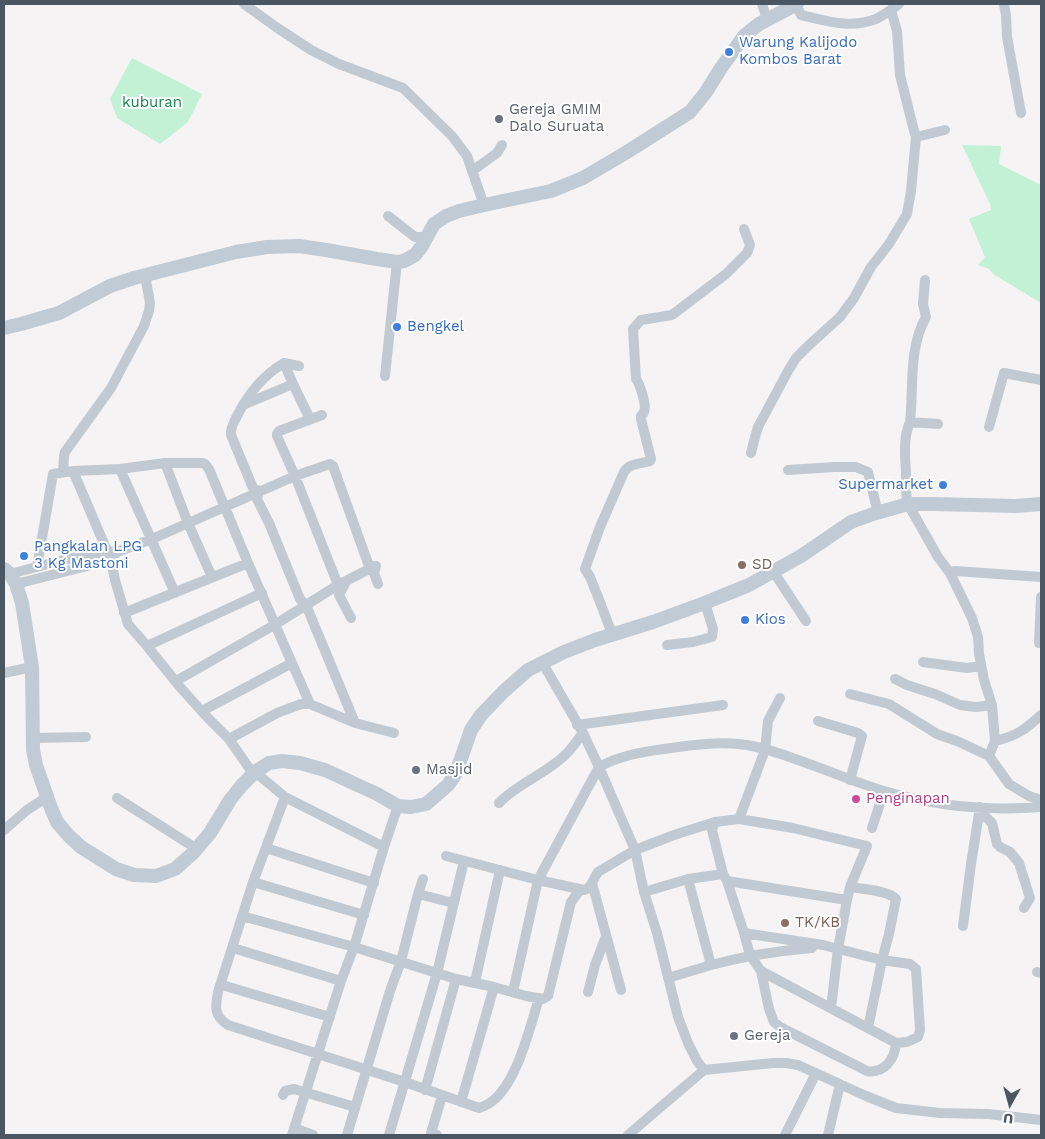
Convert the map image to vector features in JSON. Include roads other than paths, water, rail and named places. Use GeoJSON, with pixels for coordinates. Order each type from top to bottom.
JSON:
{"type":"FeatureCollection","features":[{"type":"Feature","properties":{"kind":"street"},"geometry":{"type":"LineString","coordinates":[[244,4],[310,50],[339,64],[403,88],[452,136],[467,156],[484,205]]}},
{"type":"Feature","properties":{"kind":"street"},"geometry":{"type":"LineString","coordinates":[[762,4],[767,19]]}},
{"type":"Feature","properties":{"kind":"street"},"geometry":{"type":"LineString","coordinates":[[4,328],[59,313],[110,286],[145,275],[236,252],[267,247],[299,246],[396,262],[404,261],[415,255],[434,224],[446,216],[484,205],[552,191],[583,178],[690,112],[744,36],[767,19],[797,4],[801,15],[838,24],[854,24],[877,18],[895,7],[900,75],[916,136],[907,214],[840,317],[796,358],[758,427],[751,454]]}},
{"type":"Feature","properties":{"kind":"street"},"geometry":{"type":"LineString","coordinates":[[1004,4],[1007,37],[1021,113]]}},
{"type":"Feature","properties":{"kind":"street"},"geometry":{"type":"LineString","coordinates":[[916,136],[944,130]]}},
{"type":"Feature","properties":{"kind":"street"},"geometry":{"type":"LineString","coordinates":[[472,171],[497,153],[502,145]]}},
{"type":"Feature","properties":{"kind":"street"},"geometry":{"type":"LineString","coordinates":[[388,216],[415,237],[426,237]]}},
{"type":"Feature","properties":{"kind":"street"},"geometry":{"type":"LineString","coordinates":[[612,634],[590,577],[585,569],[600,527],[624,472],[627,467],[644,463],[651,459],[641,419],[645,408],[640,385],[636,379],[633,329],[641,320],[672,315],[726,274],[747,253],[750,245],[744,229]]}},
{"type":"Feature","properties":{"kind":"street"},"geometry":{"type":"LineString","coordinates":[[385,376],[396,262]]}},
{"type":"Feature","properties":{"kind":"street"},"geometry":{"type":"LineString","coordinates":[[145,275],[150,304],[144,326],[111,388],[64,456],[68,472],[112,554],[115,580],[128,624],[180,688],[229,739],[249,768],[286,797],[384,847]]}},
{"type":"Feature","properties":{"kind":"street"},"geometry":{"type":"LineString","coordinates":[[926,280],[923,304],[926,317],[921,326],[912,364],[910,422],[904,457],[905,496],[938,557],[950,573],[972,618],[978,637],[984,680],[992,705],[995,741],[989,756]]}},
{"type":"Feature","properties":{"kind":"street"},"geometry":{"type":"LineString","coordinates":[[284,362],[299,366]]}},
{"type":"Feature","properties":{"kind":"street"},"geometry":{"type":"LineString","coordinates":[[284,362],[310,419]]}},
{"type":"Feature","properties":{"kind":"street"},"geometry":{"type":"LineString","coordinates":[[259,491],[253,488],[230,435],[231,428],[242,404],[255,386],[284,362]]}},
{"type":"Feature","properties":{"kind":"street"},"geometry":{"type":"LineString","coordinates":[[989,427],[1004,373],[1041,380]]}},
{"type":"Feature","properties":{"kind":"street"},"geometry":{"type":"LineString","coordinates":[[242,404],[293,384]]}},
{"type":"Feature","properties":{"kind":"street"},"geometry":{"type":"LineString","coordinates":[[322,415],[277,434],[342,583],[339,594],[351,618]]}},
{"type":"Feature","properties":{"kind":"street"},"geometry":{"type":"LineString","coordinates":[[910,422],[938,424]]}},
{"type":"Feature","properties":{"kind":"street"},"geometry":{"type":"LineString","coordinates":[[36,567],[54,474],[120,469],[165,463],[202,462],[209,469],[310,704]]}},
{"type":"Feature","properties":{"kind":"street"},"geometry":{"type":"LineString","coordinates":[[165,463],[188,523],[212,577]]}},
{"type":"Feature","properties":{"kind":"street"},"geometry":{"type":"LineString","coordinates":[[10,576],[68,571],[152,539],[259,491],[326,464],[333,466],[369,566],[376,566]]}},
{"type":"Feature","properties":{"kind":"street"},"geometry":{"type":"LineString","coordinates":[[788,470],[856,467],[868,472],[878,513]]}},
{"type":"Feature","properties":{"kind":"street"},"geometry":{"type":"LineString","coordinates":[[120,469],[175,593]]}},
{"type":"Feature","properties":{"kind":"street"},"geometry":{"type":"LineString","coordinates":[[259,491],[258,499],[300,599],[306,605],[355,723]]}},
{"type":"Feature","properties":{"kind":"street"},"geometry":{"type":"LineString","coordinates":[[10,576],[22,603],[32,667],[33,750],[36,765],[57,822],[81,848],[116,869],[134,875],[156,876],[175,869],[198,849],[242,785],[269,763],[282,761],[300,763],[325,770],[398,806],[411,807],[426,804],[448,785],[456,773],[471,730],[481,715],[528,670],[542,662],[612,634],[653,622],[749,585],[802,556],[852,522],[878,513],[908,504],[1016,506],[1041,504]]}},
{"type":"Feature","properties":{"kind":"street"},"geometry":{"type":"LineString","coordinates":[[10,576],[63,560],[112,554]]}},
{"type":"Feature","properties":{"kind":"street"},"geometry":{"type":"LineString","coordinates":[[63,560],[68,571]]}},
{"type":"Feature","properties":{"kind":"street"},"geometry":{"type":"LineString","coordinates":[[124,613],[248,563]]}},
{"type":"Feature","properties":{"kind":"street"},"geometry":{"type":"LineString","coordinates":[[176,681],[276,624],[342,583],[376,566]]}},
{"type":"Feature","properties":{"kind":"street"},"geometry":{"type":"LineString","coordinates":[[376,566],[374,573],[378,584]]}},
{"type":"Feature","properties":{"kind":"street"},"geometry":{"type":"LineString","coordinates":[[950,573],[955,571],[1041,577]]}},
{"type":"Feature","properties":{"kind":"street"},"geometry":{"type":"LineString","coordinates":[[773,572],[806,621]]}},
{"type":"Feature","properties":{"kind":"street"},"geometry":{"type":"LineString","coordinates":[[147,646],[262,593]]}},
{"type":"Feature","properties":{"kind":"street"},"geometry":{"type":"LineString","coordinates":[[1039,643],[1041,597]]}},
{"type":"Feature","properties":{"kind":"street"},"geometry":{"type":"LineString","coordinates":[[668,645],[693,642],[712,637],[713,630],[705,603]]}},
{"type":"Feature","properties":{"kind":"street"},"geometry":{"type":"LineString","coordinates":[[542,662],[599,767],[635,850],[644,892],[657,933],[678,1017],[688,1043],[704,1070]]}},
{"type":"Feature","properties":{"kind":"street"},"geometry":{"type":"LineString","coordinates":[[923,662],[961,668],[981,666]]}},
{"type":"Feature","properties":{"kind":"street"},"geometry":{"type":"LineString","coordinates":[[202,711],[292,663]]}},
{"type":"Feature","properties":{"kind":"street"},"geometry":{"type":"LineString","coordinates":[[4,673],[32,667]]}},
{"type":"Feature","properties":{"kind":"street"},"geometry":{"type":"LineString","coordinates":[[895,678],[907,685],[960,705],[976,707],[992,705]]}},
{"type":"Feature","properties":{"kind":"street"},"geometry":{"type":"LineString","coordinates":[[850,694],[889,704],[937,734],[989,756],[1009,784],[1029,796],[1041,800]]}},
{"type":"Feature","properties":{"kind":"street"},"geometry":{"type":"LineString","coordinates":[[739,819],[765,750],[768,721],[780,698]]}},
{"type":"Feature","properties":{"kind":"street"},"geometry":{"type":"LineString","coordinates":[[229,739],[277,713],[301,704],[310,704],[355,723],[394,733]]}},
{"type":"Feature","properties":{"kind":"street"},"geometry":{"type":"LineString","coordinates":[[580,729],[723,705]]}},
{"type":"Feature","properties":{"kind":"street"},"geometry":{"type":"LineString","coordinates":[[995,741],[1010,737],[1027,729],[1041,716]]}},
{"type":"Feature","properties":{"kind":"street"},"geometry":{"type":"LineString","coordinates":[[818,721],[858,733],[862,736],[850,780]]}},
{"type":"Feature","properties":{"kind":"street"},"geometry":{"type":"LineString","coordinates":[[499,803],[506,796],[546,770],[566,754],[580,729]]}},
{"type":"Feature","properties":{"kind":"street"},"geometry":{"type":"LineString","coordinates":[[33,738],[86,737]]}},
{"type":"Feature","properties":{"kind":"street"},"geometry":{"type":"LineString","coordinates":[[513,992],[538,880],[599,767],[611,760],[628,755],[695,745],[740,745],[765,750],[884,791],[922,800],[980,811],[1041,807]]}},
{"type":"Feature","properties":{"kind":"street"},"geometry":{"type":"LineString","coordinates":[[872,828],[884,791]]}},
{"type":"Feature","properties":{"kind":"street"},"geometry":{"type":"LineString","coordinates":[[4,830],[47,796]]}},
{"type":"Feature","properties":{"kind":"street"},"geometry":{"type":"LineString","coordinates":[[286,797],[242,916],[222,985],[218,992],[216,1003],[221,1020],[228,1025],[479,1108],[490,1104],[509,1083],[526,1042],[539,998]]}},
{"type":"Feature","properties":{"kind":"street"},"geometry":{"type":"LineString","coordinates":[[117,798],[198,849]]}},
{"type":"Feature","properties":{"kind":"street"},"geometry":{"type":"LineString","coordinates":[[313,1135],[293,1132],[398,806]]}},
{"type":"Feature","properties":{"kind":"street"},"geometry":{"type":"LineString","coordinates":[[980,811],[992,823],[997,844],[1010,852],[1019,863],[1030,898],[1024,908]]}},
{"type":"Feature","properties":{"kind":"street"},"geometry":{"type":"LineString","coordinates":[[963,926],[970,864],[980,811]]}},
{"type":"Feature","properties":{"kind":"street"},"geometry":{"type":"LineString","coordinates":[[446,856],[538,880],[587,890],[598,872],[635,850],[715,822],[739,819],[793,828],[868,846],[850,887],[847,900],[838,949],[831,1008]]}},
{"type":"Feature","properties":{"kind":"street"},"geometry":{"type":"LineString","coordinates":[[715,822],[712,830],[725,878],[750,955],[761,971],[769,1009],[774,1022],[780,1027],[867,1071],[880,1070],[890,1062],[896,1050],[896,1043]]}},
{"type":"Feature","properties":{"kind":"street"},"geometry":{"type":"LineString","coordinates":[[266,848],[374,883]]}},
{"type":"Feature","properties":{"kind":"street"},"geometry":{"type":"LineString","coordinates":[[389,1135],[437,973],[464,861]]}},
{"type":"Feature","properties":{"kind":"street"},"geometry":{"type":"LineString","coordinates":[[475,982],[500,870]]}},
{"type":"Feature","properties":{"kind":"street"},"geometry":{"type":"LineString","coordinates":[[644,892],[688,879],[725,878],[847,900]]}},
{"type":"Feature","properties":{"kind":"street"},"geometry":{"type":"LineString","coordinates":[[347,1135],[390,990],[401,961],[418,894],[424,879]]}},
{"type":"Feature","properties":{"kind":"street"},"geometry":{"type":"LineString","coordinates":[[688,879],[711,965]]}},
{"type":"Feature","properties":{"kind":"street"},"geometry":{"type":"LineString","coordinates":[[254,882],[364,915]]}},
{"type":"Feature","properties":{"kind":"street"},"geometry":{"type":"LineString","coordinates":[[592,883],[622,990]]}},
{"type":"Feature","properties":{"kind":"street"},"geometry":{"type":"LineString","coordinates":[[850,887],[888,894],[896,899],[868,1028]]}},
{"type":"Feature","properties":{"kind":"street"},"geometry":{"type":"LineString","coordinates":[[242,916],[354,947],[456,979],[475,982],[526,996],[546,998],[571,902],[580,890]]}},
{"type":"Feature","properties":{"kind":"street"},"geometry":{"type":"LineString","coordinates":[[418,894],[454,903]]}},
{"type":"Feature","properties":{"kind":"street"},"geometry":{"type":"LineString","coordinates":[[744,933],[823,945],[882,960],[910,964],[916,969],[920,1021],[918,1038],[896,1043],[761,971]]}},
{"type":"Feature","properties":{"kind":"street"},"geometry":{"type":"LineString","coordinates":[[588,992],[595,965],[606,936]]}},
{"type":"Feature","properties":{"kind":"street"},"geometry":{"type":"LineString","coordinates":[[668,978],[750,955],[814,948],[823,945]]}},
{"type":"Feature","properties":{"kind":"street"},"geometry":{"type":"LineString","coordinates":[[233,948],[341,981]]}},
{"type":"Feature","properties":{"kind":"street"},"geometry":{"type":"LineString","coordinates":[[425,1090],[456,979]]}},
{"type":"Feature","properties":{"kind":"street"},"geometry":{"type":"LineString","coordinates":[[222,985],[330,1017]]}},
{"type":"Feature","properties":{"kind":"street"},"geometry":{"type":"LineString","coordinates":[[461,1102],[494,987]]}},
{"type":"Feature","properties":{"kind":"street"},"geometry":{"type":"LineString","coordinates":[[628,1135],[704,1070],[773,1063],[798,1065],[896,1108],[940,1113],[988,1114],[1041,1120]]}},
{"type":"Feature","properties":{"kind":"street"},"geometry":{"type":"LineString","coordinates":[[785,1135],[816,1073]]}},
{"type":"Feature","properties":{"kind":"street"},"geometry":{"type":"LineString","coordinates":[[828,1135],[840,1084]]}},
{"type":"Feature","properties":{"kind":"street"},"geometry":{"type":"LineString","coordinates":[[283,1095],[288,1089],[294,1089],[355,1107]]}},
{"type":"Feature","properties":{"kind":"street"},"geometry":{"type":"LineString","coordinates":[[433,1135],[442,1096]]}},
{"type":"Feature","properties":{"kind":"place","name":"Warung Kalijodo Kombos Barat"},"geometry":{"type":"Point","coordinates":[729,52]}},
{"type":"Feature","properties":{"kind":"place","name":"Gereja GMIM Dalo Suruata"},"geometry":{"type":"Point","coordinates":[499,119]}},
{"type":"Feature","properties":{"kind":"place","name":"Bengkel"},"geometry":{"type":"Point","coordinates":[397,327]}},
{"type":"Feature","properties":{"kind":"place","name":"Supermarket"},"geometry":{"type":"Point","coordinates":[943,485]}},
{"type":"Feature","properties":{"kind":"place","name":"Pangkalan LPG 3 Kg Mastoni"},"geometry":{"type":"Point","coordinates":[24,556]}},
{"type":"Feature","properties":{"kind":"place","name":"SD"},"geometry":{"type":"Point","coordinates":[742,565]}},
{"type":"Feature","properties":{"kind":"place","name":"Kios"},"geometry":{"type":"Point","coordinates":[745,620]}},
{"type":"Feature","properties":{"kind":"place","name":"Masjid"},"geometry":{"type":"Point","coordinates":[416,770]}},
{"type":"Feature","properties":{"kind":"place","name":"Penginapan"},"geometry":{"type":"Point","coordinates":[856,799]}},
{"type":"Feature","properties":{"kind":"place","name":"TK/KB"},"geometry":{"type":"Point","coordinates":[785,923]}},
{"type":"Feature","properties":{"kind":"place","name":"Gereja"},"geometry":{"type":"Point","coordinates":[734,1036]}},
{"type":"Feature","properties":{"kind":"park label","name":"kuburan"},"geometry":{"type":"Point","coordinates":[152,103]}}]}
